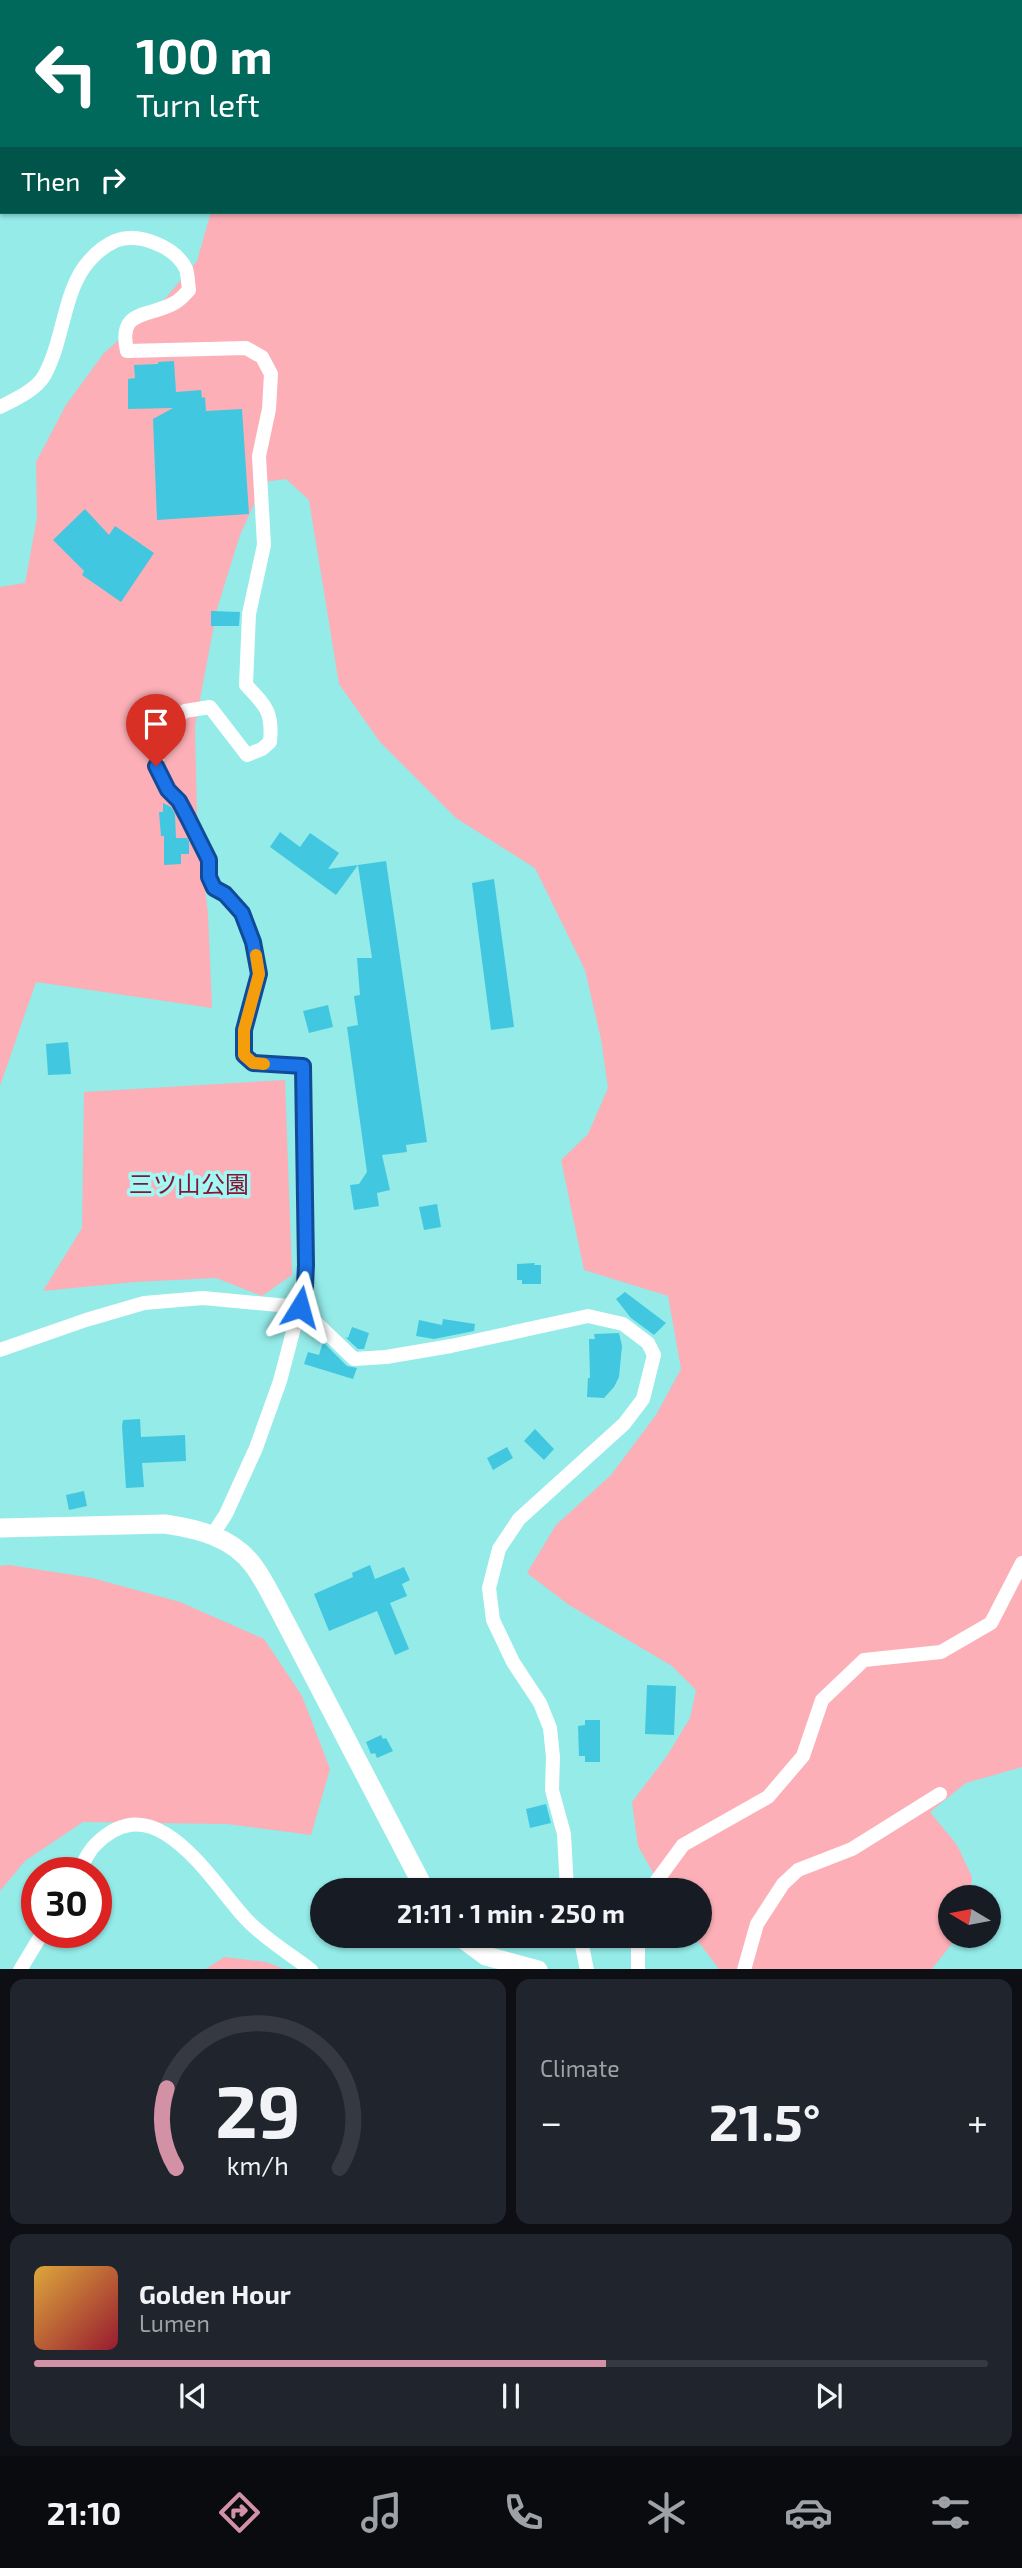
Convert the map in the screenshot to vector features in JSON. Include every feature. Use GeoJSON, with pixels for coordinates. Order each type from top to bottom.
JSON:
{"type":"FeatureCollection","features":[{"type":"Feature","properties":{"kind":"street"},"geometry":{"type":"LineString","coordinates":[[0,407],[42,380],[62,332],[74,285],[88,262],[99,251],[117,240],[149,241],[166,248],[180,260],[187,271],[189,290],[176,302],[136,315],[128,324],[124,338],[127,351],[246,348],[262,356],[271,374],[269,409],[259,456],[264,545],[249,614],[246,685],[263,703],[272,722],[270,742],[262,749],[247,755],[210,707],[185,711],[170,722],[160,735],[156,766],[168,790],[179,801],[209,860],[209,877],[214,888],[225,894],[242,913],[253,942],[259,974],[244,1030],[244,1055],[253,1063],[303,1066],[305,1286],[280,1381],[256,1448],[226,1514],[213,1534]]}},
{"type":"Feature","properties":{"kind":"street"},"geometry":{"type":"LineString","coordinates":[[0,1350],[144,1303],[203,1298],[300,1307],[354,1359],[386,1357],[451,1346],[588,1316],[622,1324],[648,1343],[654,1355],[643,1399],[624,1424],[519,1519],[499,1549],[489,1588],[493,1620],[513,1662],[540,1703],[550,1728],[552,1790],[564,1834],[566,1878]]}},
{"type":"Feature","properties":{"kind":"street"},"geometry":{"type":"LineString","coordinates":[[0,1528],[165,1524],[213,1534],[253,1564],[419,1878]]}},
{"type":"Feature","properties":{"kind":"street"},"geometry":{"type":"LineString","coordinates":[[659,1878],[683,1846],[768,1797],[803,1756],[822,1700],[864,1660],[941,1652],[991,1623],[1022,1563]]}},
{"type":"Feature","properties":{"kind":"street"},"geometry":{"type":"LineString","coordinates":[[744,1969],[757,1924],[783,1884],[798,1870],[852,1849],[940,1794]]}},
{"type":"Feature","properties":{"kind":"street"},"geometry":{"type":"LineString","coordinates":[[87,1857],[94,1846],[120,1826],[153,1826],[179,1843],[202,1864],[248,1922],[311,1969]]}},
{"type":"Feature","properties":{"kind":"street"},"geometry":{"type":"LineString","coordinates":[[20,1969],[33,1948]]}},
{"type":"Feature","properties":{"kind":"street"},"geometry":{"type":"LineString","coordinates":[[475,1948],[486,1956],[538,1969]]}},
{"type":"Feature","properties":{"kind":"street"},"geometry":{"type":"LineString","coordinates":[[583,1948],[587,1969]]}},
{"type":"Feature","properties":{"kind":"street"},"geometry":{"type":"LineString","coordinates":[[638,1948],[638,1969]]}},
{"type":"Feature","properties":{"kind":"green space"},"geometry":{"type":"Polygon","coordinates":[[[210,214],[1022,214],[1022,1767],[966,1783],[930,1812],[957,1845],[972,1877],[971,1885],[938,1885],[938,1948],[948,1948],[932,1969],[719,1969],[703,1948],[712,1948],[712,1878],[656,1878],[638,1846],[632,1802],[667,1756],[690,1718],[696,1690],[672,1666],[569,1605],[527,1573],[556,1525],[611,1475],[656,1415],[681,1369],[668,1296],[584,1270],[561,1160],[588,1134],[608,1088],[601,1039],[585,970],[535,868],[456,818],[380,742],[339,684],[309,500],[286,479],[264,482],[240,535],[217,609],[195,726],[197,817],[208,914],[212,1008],[36,982],[0,1086],[0,587],[25,583],[37,518],[36,462],[66,405],[104,353],[164,300],[197,261],[210,214]]]}},
{"type":"Feature","properties":{"kind":"green space","name":"三ツ山公園"},"geometry":{"type":"Polygon","coordinates":[[[285,1080],[292,1275],[262,1296],[216,1278],[134,1282],[43,1291],[82,1228],[84,1092],[285,1080]]]}},
{"type":"Feature","properties":{"kind":"green space"},"geometry":{"type":"Polygon","coordinates":[[[9,1565],[92,1578],[180,1602],[264,1639],[302,1696],[330,1769],[311,1835],[227,1824],[83,1822],[31,1857],[21,1857],[21,1866],[0,1891],[0,1566],[9,1565]]]}},
{"type":"Feature","properties":{"kind":"green space"},"geometry":{"type":"Polygon","coordinates":[[[224,1957],[266,1962],[284,1969],[206,1969],[224,1957]]]}},
{"type":"Feature","properties":{"kind":"building"},"geometry":{"type":"Polygon","coordinates":[[[174,361],[176,392],[201,390],[202,398],[205,397],[206,411],[242,409],[249,514],[157,520],[153,419],[173,408],[128,409],[128,379],[135,378],[134,365],[174,361]]]}},
{"type":"Feature","properties":{"kind":"building"},"geometry":{"type":"Polygon","coordinates":[[[85,509],[109,535],[115,526],[154,553],[121,602],[82,575],[84,571],[53,540],[85,509]]]}},
{"type":"Feature","properties":{"kind":"building"},"geometry":{"type":"Polygon","coordinates":[[[211,611],[240,612],[239,626],[211,626],[211,611]]]}},
{"type":"Feature","properties":{"kind":"building"},"geometry":{"type":"Polygon","coordinates":[[[163,803],[171,807],[175,814],[176,838],[187,838],[189,841],[189,854],[181,854],[181,864],[164,865],[164,836],[161,836],[159,812],[163,812],[163,803]]]}},
{"type":"Feature","properties":{"kind":"building"},"geometry":{"type":"Polygon","coordinates":[[[280,832],[300,847],[310,833],[339,853],[328,869],[358,865],[336,895],[270,847],[280,832]]]}},
{"type":"Feature","properties":{"kind":"building"},"geometry":{"type":"Polygon","coordinates":[[[386,861],[427,1142],[406,1145],[407,1152],[382,1155],[390,1190],[377,1193],[379,1206],[354,1210],[350,1185],[359,1184],[367,1172],[347,1027],[358,1025],[354,996],[360,995],[357,958],[372,958],[358,865],[386,861]]]}},
{"type":"Feature","properties":{"kind":"building"},"geometry":{"type":"Polygon","coordinates":[[[494,879],[514,1027],[491,1030],[472,883],[494,879]]]}},
{"type":"Feature","properties":{"kind":"building"},"geometry":{"type":"Polygon","coordinates":[[[328,1005],[333,1027],[309,1033],[303,1011],[328,1005]]]}},
{"type":"Feature","properties":{"kind":"building"},"geometry":{"type":"Polygon","coordinates":[[[68,1042],[71,1074],[48,1075],[46,1044],[68,1042]]]}},
{"type":"Feature","properties":{"kind":"building"},"geometry":{"type":"Polygon","coordinates":[[[437,1204],[441,1227],[424,1230],[419,1207],[437,1204]]]}},
{"type":"Feature","properties":{"kind":"building"},"geometry":{"type":"Polygon","coordinates":[[[535,1263],[534,1265],[541,1265],[541,1284],[522,1284],[522,1280],[517,1280],[517,1264],[535,1263]]]}},
{"type":"Feature","properties":{"kind":"building"},"geometry":{"type":"Polygon","coordinates":[[[625,1292],[666,1323],[654,1335],[631,1318],[616,1299],[625,1292]]]}},
{"type":"Feature","properties":{"kind":"building"},"geometry":{"type":"Polygon","coordinates":[[[443,1319],[475,1324],[474,1331],[434,1339],[416,1336],[419,1320],[442,1325],[443,1319]]]}},
{"type":"Feature","properties":{"kind":"building"},"geometry":{"type":"Polygon","coordinates":[[[352,1327],[369,1333],[364,1349],[358,1349],[345,1337],[348,1338],[352,1327]]]}},
{"type":"Feature","properties":{"kind":"building"},"geometry":{"type":"Polygon","coordinates":[[[619,1333],[622,1346],[619,1377],[614,1387],[604,1398],[587,1397],[590,1378],[589,1339],[595,1339],[594,1334],[619,1333]]]}},
{"type":"Feature","properties":{"kind":"building"},"geometry":{"type":"Polygon","coordinates":[[[323,1342],[347,1366],[357,1368],[353,1379],[304,1364],[308,1352],[319,1355],[323,1342]]]}},
{"type":"Feature","properties":{"kind":"building"},"geometry":{"type":"Polygon","coordinates":[[[140,1419],[141,1437],[185,1435],[186,1461],[142,1463],[144,1487],[126,1488],[123,1420],[140,1419]]]}},
{"type":"Feature","properties":{"kind":"building"},"geometry":{"type":"Polygon","coordinates":[[[535,1429],[554,1449],[544,1460],[524,1441],[535,1429]]]}},
{"type":"Feature","properties":{"kind":"building"},"geometry":{"type":"Polygon","coordinates":[[[507,1447],[513,1458],[493,1470],[487,1458],[507,1447]]]}},
{"type":"Feature","properties":{"kind":"building"},"geometry":{"type":"Polygon","coordinates":[[[84,1491],[87,1506],[69,1510],[66,1495],[84,1491]]]}},
{"type":"Feature","properties":{"kind":"building"},"geometry":{"type":"Polygon","coordinates":[[[370,1565],[375,1579],[404,1567],[410,1580],[402,1584],[407,1596],[390,1603],[409,1649],[395,1655],[377,1611],[329,1631],[314,1594],[353,1577],[352,1573],[370,1565]]]}},
{"type":"Feature","properties":{"kind":"building"},"geometry":{"type":"Polygon","coordinates":[[[647,1685],[676,1686],[674,1735],[645,1734],[647,1685]]]}},
{"type":"Feature","properties":{"kind":"building"},"geometry":{"type":"Polygon","coordinates":[[[585,1720],[600,1720],[600,1762],[585,1762],[585,1756],[579,1756],[578,1726],[585,1725],[585,1720]]]}},
{"type":"Feature","properties":{"kind":"building"},"geometry":{"type":"Polygon","coordinates":[[[381,1735],[383,1739],[386,1738],[393,1751],[377,1758],[375,1753],[371,1754],[366,1742],[381,1735]]]}},
{"type":"Feature","properties":{"kind":"building"},"geometry":{"type":"Polygon","coordinates":[[[546,1804],[551,1823],[530,1828],[526,1809],[546,1804]]]}},
{"type":"Feature","properties":{"kind":"slow traffic"},"geometry":{"type":"LineString","coordinates":[[256,955],[259,974],[244,1030],[244,1055],[253,1063],[264,1064]]}},
{"type":"Feature","properties":{"kind":"route"},"geometry":{"type":"LineString","coordinates":[[156,766],[168,790],[179,801],[209,860],[209,877],[214,888],[225,894],[242,913],[253,942],[259,974],[244,1030],[244,1055],[253,1063],[303,1066],[306,1265],[300,1307]]}}]}
